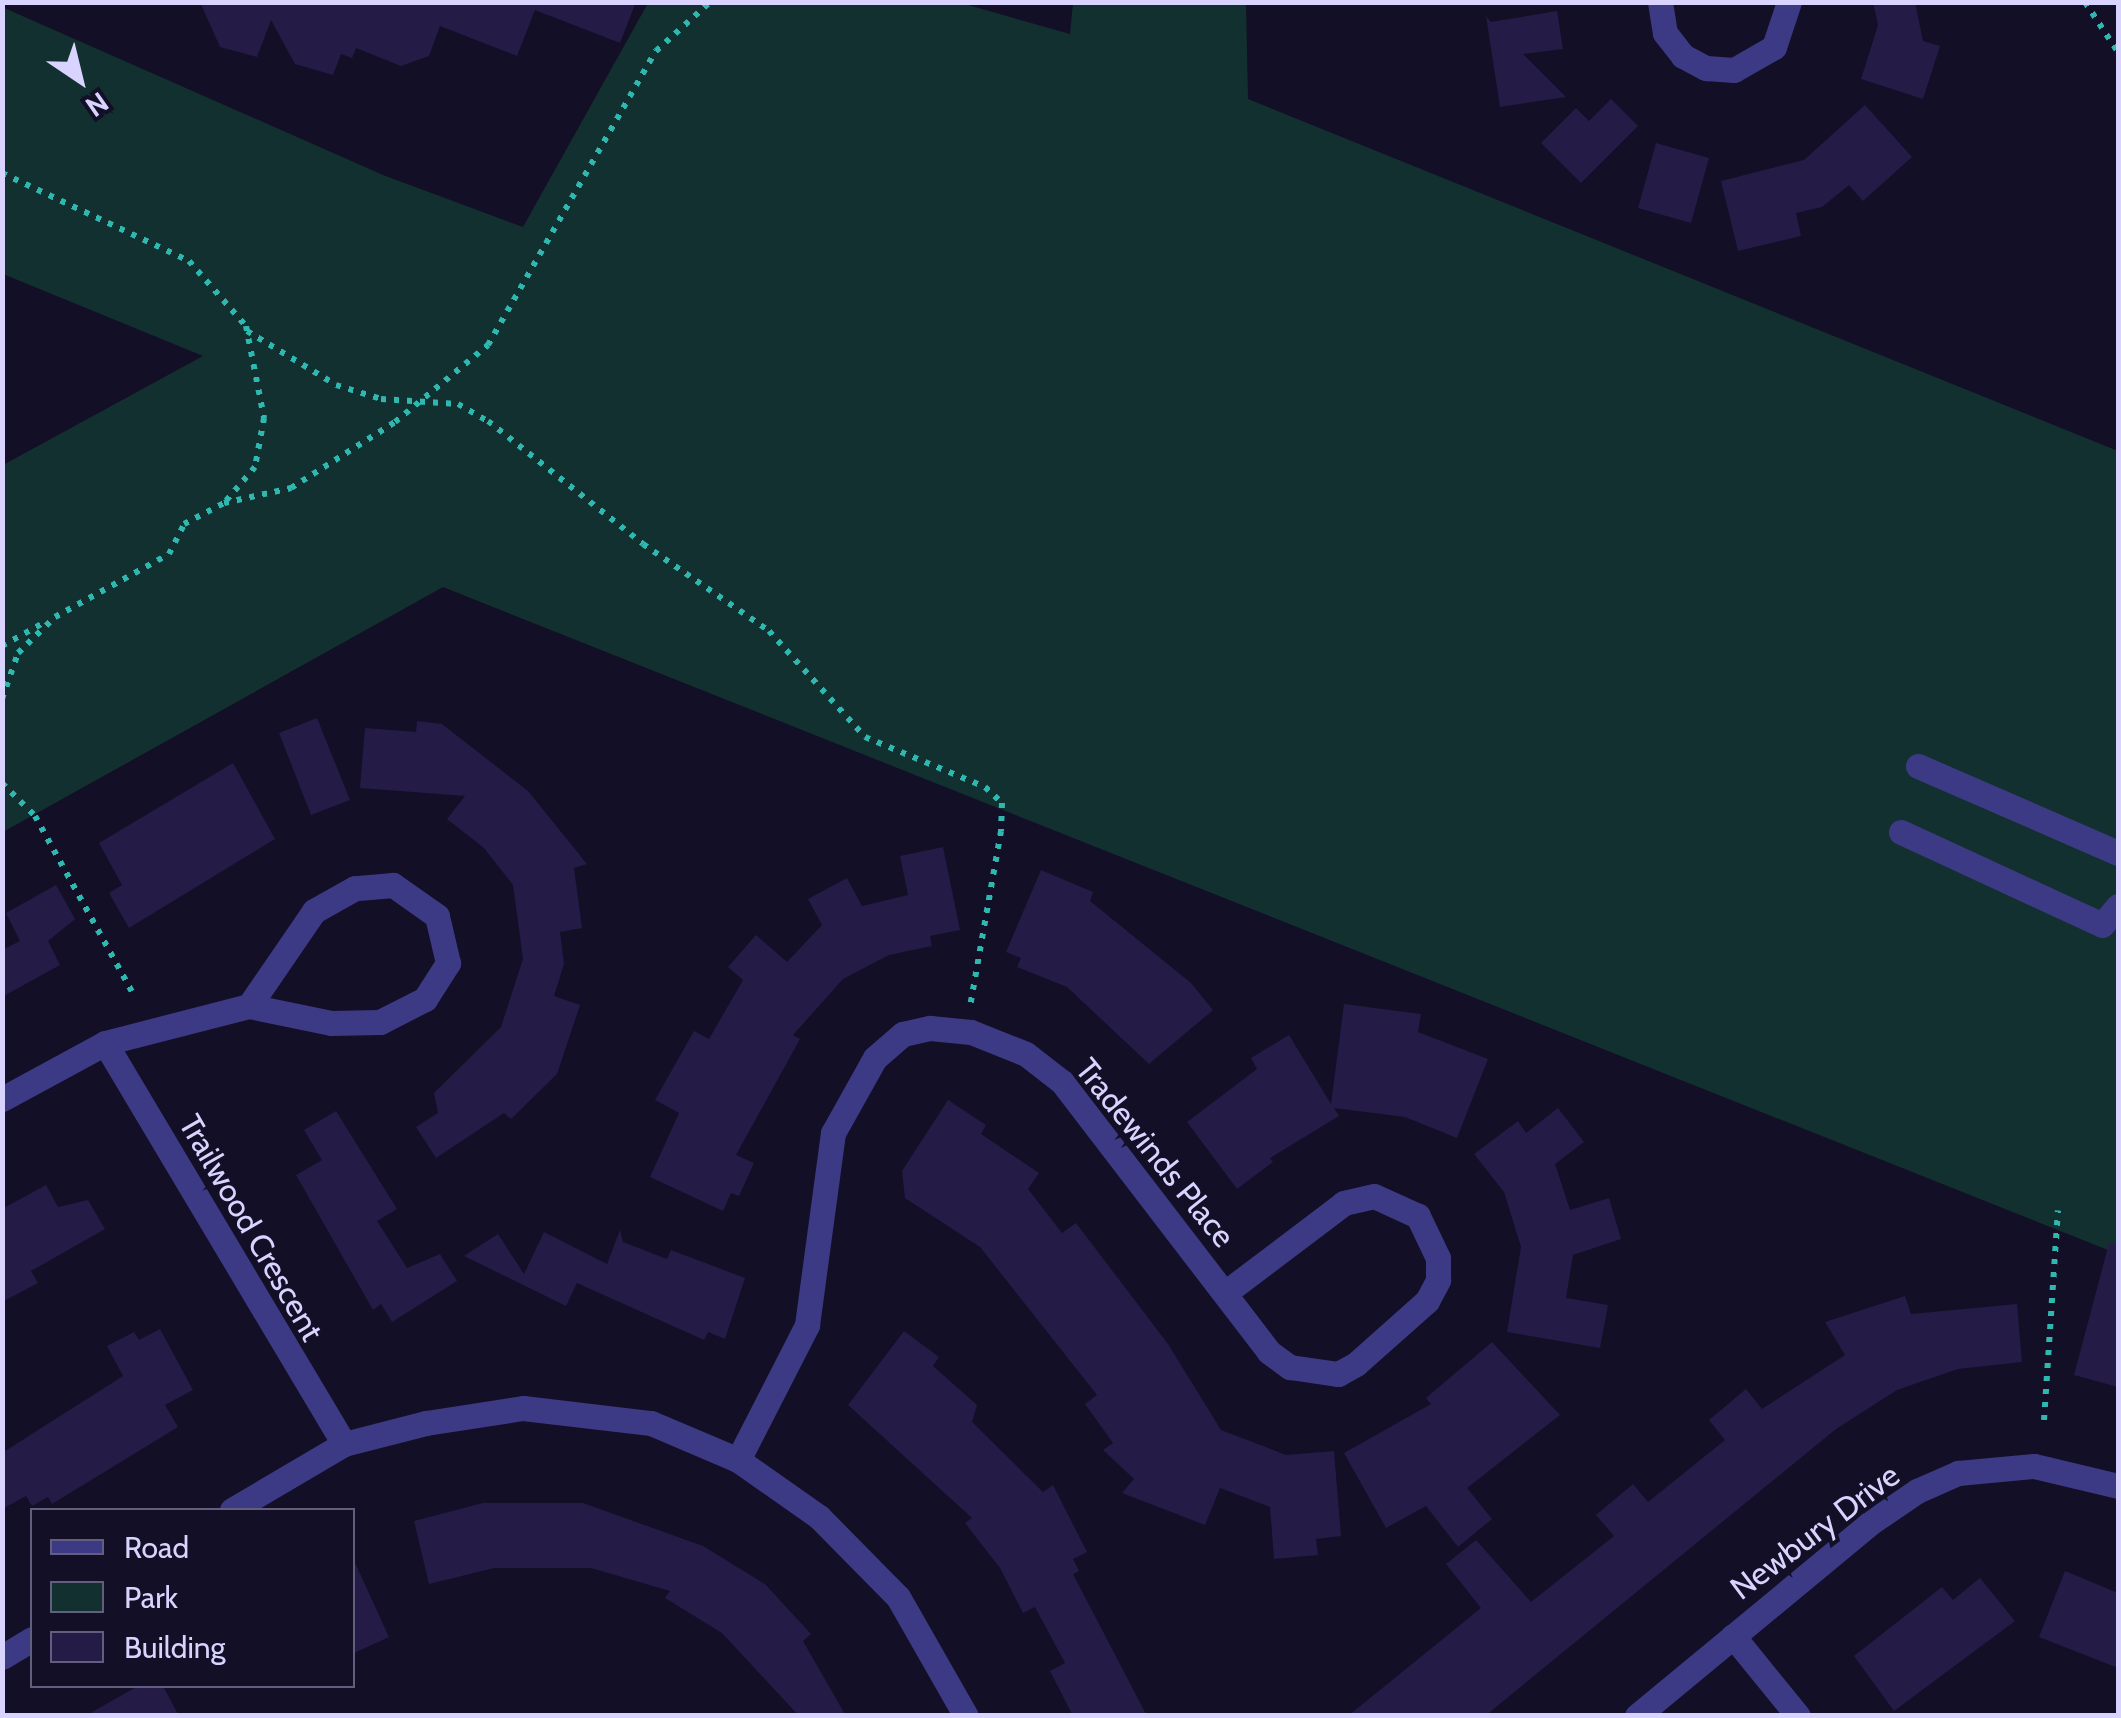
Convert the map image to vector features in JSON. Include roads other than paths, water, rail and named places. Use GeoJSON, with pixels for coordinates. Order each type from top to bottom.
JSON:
{"type":"FeatureCollection","features":[{"type":"Feature","properties":{"kind":"street"},"geometry":{"type":"LineString","coordinates":[[1660,2],[1665,33],[1683,56],[1706,68],[1734,70],[1774,47],[1789,2]]}},
{"type":"Feature","properties":{"kind":"street"},"geometry":{"type":"LineString","coordinates":[[1918,766],[2118,853]]}},
{"type":"Feature","properties":{"kind":"street"},"geometry":{"type":"LineString","coordinates":[[1900,832],[2102,925],[2118,906]]}},
{"type":"Feature","properties":{"kind":"street"},"geometry":{"type":"LineString","coordinates":[[2,1099],[105,1043],[248,1006],[330,1023],[380,1022],[425,999],[448,962],[437,916],[393,885],[355,888],[314,911],[248,1006]]}},
{"type":"Feature","properties":{"kind":"street","name":"Tradewinds Place"},"geometry":{"type":"LineString","coordinates":[[738,1460],[807,1325],[834,1133],[875,1058],[903,1034],[971,1032],[1026,1054],[1062,1082],[1269,1352],[1290,1367],[1338,1374],[1427,1301],[1438,1280],[1438,1258],[1418,1216],[1374,1196],[1344,1203],[1225,1294]]}},
{"type":"Feature","properties":{"kind":"street","name":"Trailwood Crescent"},"geometry":{"type":"LineString","coordinates":[[105,1043],[344,1444]]}},
{"type":"Feature","properties":{"kind":"street"},"geometry":{"type":"LineString","coordinates":[[235,1508],[344,1444],[522,1408],[651,1423],[738,1460],[820,1517],[898,1597],[966,1716]]}},
{"type":"Feature","properties":{"kind":"street","name":"Newbury Drive"},"geometry":{"type":"LineString","coordinates":[[1637,1716],[1872,1520],[1958,1473],[2034,1466],[2118,1486]]}},
{"type":"Feature","properties":{"kind":"street"},"geometry":{"type":"LineString","coordinates":[[1732,1636],[1798,1716]]}},
{"type":"Feature","properties":{"kind":"street"},"geometry":{"type":"LineString","coordinates":[[2,1657],[30,1639]]}}]}
